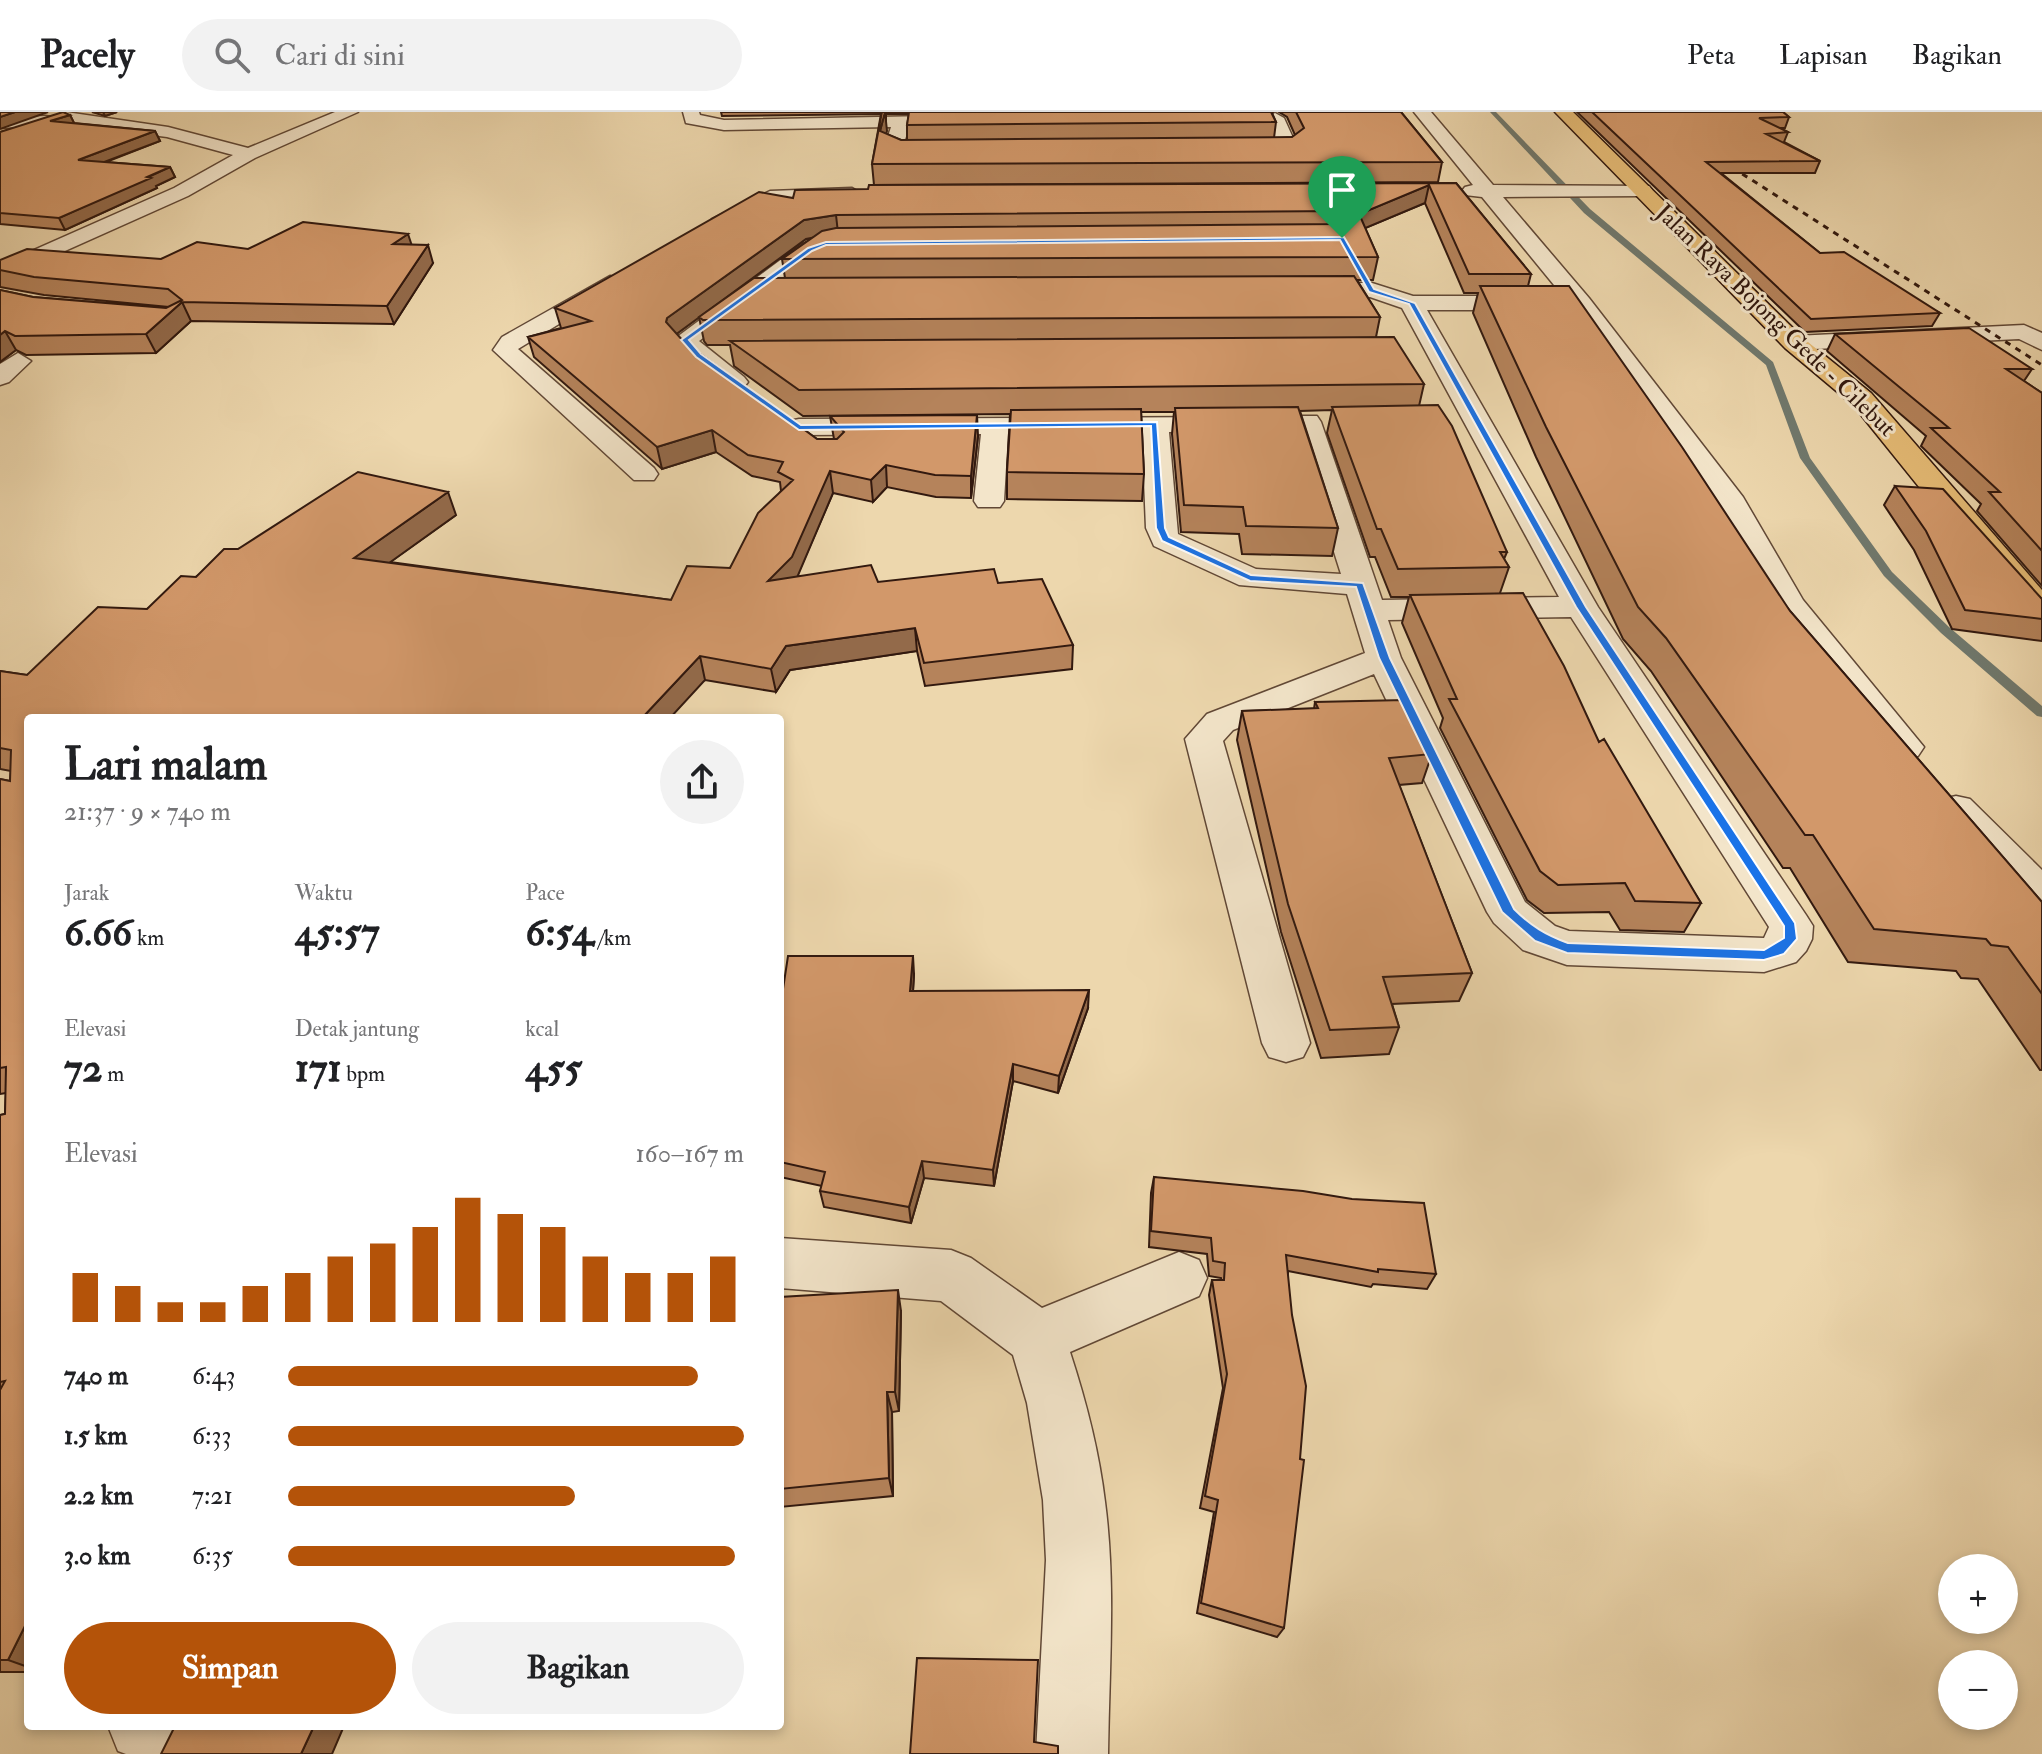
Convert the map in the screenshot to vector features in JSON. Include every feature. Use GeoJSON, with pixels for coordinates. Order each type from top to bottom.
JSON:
{"type":"FeatureCollection","features":[{"type":"Feature","properties":{"kind":"main road","name":"Jalan Raya Bojong Gede - Cilebut"},"geometry":{"type":"LineString","coordinates":[[1563,112],[1794,343],[1862,399],[1980,542],[2042,610]]}},
{"type":"Feature","properties":{"kind":"street"},"geometry":{"type":"LineString","coordinates":[[0,136],[74,112],[75,117],[88,122],[168,132],[249,154]]}},
{"type":"Feature","properties":{"kind":"street"},"geometry":{"type":"LineString","coordinates":[[0,273],[193,186],[249,154],[350,112]]}},
{"type":"Feature","properties":{"kind":"street"},"geometry":{"type":"LineString","coordinates":[[691,112],[692,119],[724,125],[945,121]]}},
{"type":"Feature","properties":{"kind":"street"},"geometry":{"type":"LineString","coordinates":[[1422,112],[1492,191],[1581,303],[1732,503],[1789,604],[1930,779],[2042,896]]}},
{"type":"Feature","properties":{"kind":"street"},"geometry":{"type":"LineString","coordinates":[[1217,151],[1289,149],[1274,117]]}},
{"type":"Feature","properties":{"kind":"street"},"geometry":{"type":"LineString","coordinates":[[902,120],[895,151],[965,152]]}},
{"type":"Feature","properties":{"kind":"street"},"geometry":{"type":"LineString","coordinates":[[0,123],[45,121]]}},
{"type":"Feature","properties":{"kind":"street"},"geometry":{"type":"LineString","coordinates":[[1447,191],[1642,190]]}},
{"type":"Feature","properties":{"kind":"street"},"geometry":{"type":"LineString","coordinates":[[706,228],[770,197],[879,194]]}},
{"type":"Feature","properties":{"kind":"street"},"geometry":{"type":"LineString","coordinates":[[749,392],[699,356],[687,346],[685,340],[690,333],[816,246],[854,242]]}},
{"type":"Feature","properties":{"kind":"street"},"geometry":{"type":"LineString","coordinates":[[0,257],[27,260]]}},
{"type":"Feature","properties":{"kind":"street"},"geometry":{"type":"LineString","coordinates":[[1357,264],[1372,290]]}},
{"type":"Feature","properties":{"kind":"street"},"geometry":{"type":"LineString","coordinates":[[627,273],[511,342],[505,350],[644,474]]}},
{"type":"Feature","properties":{"kind":"street"},"geometry":{"type":"LineString","coordinates":[[1277,290],[1372,290],[1411,303],[1581,303]]}},
{"type":"Feature","properties":{"kind":"street"},"geometry":{"type":"LineString","coordinates":[[752,292],[784,292]]}},
{"type":"Feature","properties":{"kind":"street"},"geometry":{"type":"LineString","coordinates":[[1307,422],[1384,658],[1509,912],[1539,938],[1567,948],[1764,955],[1780,950],[1790,939],[1791,926],[1581,607],[1411,303]]}},
{"type":"Feature","properties":{"kind":"street"},"geometry":{"type":"LineString","coordinates":[[1794,343],[2024,332],[2042,343]]}},
{"type":"Feature","properties":{"kind":"street"},"geometry":{"type":"LineString","coordinates":[[1406,351],[1438,351]]}},
{"type":"Feature","properties":{"kind":"street"},"geometry":{"type":"LineString","coordinates":[[699,356],[743,355]]}},
{"type":"Feature","properties":{"kind":"street"},"geometry":{"type":"LineString","coordinates":[[1446,420],[1477,420]]}},
{"type":"Feature","properties":{"kind":"street"},"geometry":{"type":"LineString","coordinates":[[830,452],[793,423],[1338,422]]}},
{"type":"Feature","properties":{"kind":"street"},"geometry":{"type":"LineString","coordinates":[[1155,423],[1161,528],[1165,539],[1250,578],[1365,597],[1581,607]]}},
{"type":"Feature","properties":{"kind":"street"},"geometry":{"type":"LineString","coordinates":[[989,501],[995,425]]}},
{"type":"Feature","properties":{"kind":"street"},"geometry":{"type":"LineString","coordinates":[[1286,1043],[1204,739],[1220,722],[1384,658]]}},
{"type":"Feature","properties":{"kind":"street"},"geometry":{"type":"LineString","coordinates":[[784,1263],[951,1276],[1037,1338],[1057,1403],[1074,1500],[1078,1560],[1072,1754]]}},
{"type":"Feature","properties":{"kind":"street"},"geometry":{"type":"LineString","coordinates":[[1037,1338],[1179,1278]]}},
{"type":"Feature","properties":{"kind":"building"},"geometry":{"type":"Polygon","coordinates":[[[63,112],[70,115],[50,121],[155,131],[78,160],[170,167],[59,218],[0,213],[0,132],[63,112]]]}},
{"type":"Feature","properties":{"kind":"building"},"geometry":{"type":"Polygon","coordinates":[[[882,112],[885,112],[880,131],[901,140],[1292,137],[1304,128],[1296,112],[1401,112],[1442,162],[872,164],[882,112]]]}},
{"type":"Feature","properties":{"kind":"building"},"geometry":{"type":"Polygon","coordinates":[[[909,112],[1271,112],[1276,122],[907,125],[909,112]]]}},
{"type":"Feature","properties":{"kind":"building"},"geometry":{"type":"Polygon","coordinates":[[[1592,112],[1783,112],[1789,117],[1759,118],[1788,132],[1766,134],[1820,161],[1706,162],[1820,253],[1844,252],[1940,313],[1811,319],[1592,112]]]}},
{"type":"Feature","properties":{"kind":"building"},"geometry":{"type":"Polygon","coordinates":[[[1456,183],[1531,274],[1469,274],[1429,185],[1357,215],[1358,218],[1345,211],[836,215],[804,220],[667,318],[666,322],[684,342],[817,439],[837,439],[844,432],[830,416],[977,415],[971,476],[935,475],[886,465],[871,480],[830,471],[792,557],[768,581],[871,565],[878,582],[994,569],[998,583],[1042,579],[1073,645],[924,663],[915,628],[786,646],[771,669],[700,656],[646,714],[24,714],[24,1628],[8,1660],[0,1660],[0,1390],[5,1381],[0,1382],[0,1115],[5,1114],[6,1067],[0,1068],[0,779],[10,781],[11,750],[0,748],[0,671],[27,675],[98,607],[147,609],[181,576],[196,577],[224,549],[238,549],[358,472],[448,492],[354,558],[671,600],[687,566],[730,568],[758,513],[793,480],[778,472],[783,462],[748,455],[712,430],[657,447],[528,337],[591,321],[555,308],[759,192],[793,198],[795,190],[868,189],[869,185],[1456,183]]]}},
{"type":"Feature","properties":{"kind":"building"},"geometry":{"type":"Polygon","coordinates":[[[1360,216],[1378,257],[782,259],[822,231],[836,228],[1346,224],[1360,216]]]}},
{"type":"Feature","properties":{"kind":"building"},"geometry":{"type":"Polygon","coordinates":[[[303,222],[408,234],[393,244],[428,245],[387,306],[182,302],[146,334],[15,336],[5,331],[0,335],[0,290],[33,297],[166,308],[182,300],[168,289],[34,277],[0,270],[0,260],[27,249],[161,259],[197,242],[248,249],[303,222]]]}},
{"type":"Feature","properties":{"kind":"building"},"geometry":{"type":"Polygon","coordinates":[[[1354,276],[1380,317],[703,320],[699,317],[754,278],[1354,276]]]}},
{"type":"Feature","properties":{"kind":"building"},"geometry":{"type":"Polygon","coordinates":[[[1480,286],[1569,286],[1682,447],[1790,611],[2042,902],[2042,994],[2008,947],[1991,945],[1986,939],[1874,929],[1813,835],[1805,835],[1666,638],[1638,607],[1546,427],[1480,286]]]}},
{"type":"Feature","properties":{"kind":"building"},"geometry":{"type":"Polygon","coordinates":[[[1969,328],[2032,369],[2006,369],[2042,393],[2042,551],[1989,492],[2000,492],[1931,428],[1949,428],[1835,334],[1969,328]]]}},
{"type":"Feature","properties":{"kind":"building"},"geometry":{"type":"Polygon","coordinates":[[[1394,337],[1424,384],[799,390],[730,341],[1394,337]]]}},
{"type":"Feature","properties":{"kind":"building"},"geometry":{"type":"Polygon","coordinates":[[[1438,405],[1452,426],[1507,552],[1500,552],[1509,567],[1398,569],[1381,529],[1377,529],[1332,407],[1438,405]]]}},
{"type":"Feature","properties":{"kind":"building"},"geometry":{"type":"Polygon","coordinates":[[[1298,407],[1338,528],[1246,526],[1243,507],[1184,505],[1175,408],[1298,407]]]}},
{"type":"Feature","properties":{"kind":"building"},"geometry":{"type":"Polygon","coordinates":[[[1141,409],[1144,474],[1007,472],[1011,410],[1141,409]]]}},
{"type":"Feature","properties":{"kind":"building"},"geometry":{"type":"Polygon","coordinates":[[[1895,486],[1943,489],[2042,599],[2042,619],[1965,610],[1926,531],[1895,486]]]}},
{"type":"Feature","properties":{"kind":"building"},"geometry":{"type":"Polygon","coordinates":[[[1523,593],[1564,666],[1599,742],[1604,739],[1701,903],[1635,901],[1625,883],[1558,885],[1540,871],[1449,699],[1457,699],[1410,595],[1523,593]]]}},
{"type":"Feature","properties":{"kind":"building"},"geometry":{"type":"Polygon","coordinates":[[[1405,700],[1432,754],[1389,758],[1472,973],[1383,977],[1399,1027],[1330,1030],[1288,904],[1242,711],[1318,708],[1315,702],[1405,700]]]}},
{"type":"Feature","properties":{"kind":"building"},"geometry":{"type":"Polygon","coordinates":[[[788,956],[913,956],[910,991],[1089,990],[1059,1076],[1013,1064],[993,1170],[922,1161],[909,1207],[820,1191],[825,1172],[784,1163],[784,982],[788,956]]]}},
{"type":"Feature","properties":{"kind":"building"},"geometry":{"type":"Polygon","coordinates":[[[1154,1177],[1303,1191],[1352,1199],[1424,1203],[1436,1274],[1378,1269],[1378,1272],[1286,1255],[1292,1315],[1306,1386],[1300,1459],[1304,1460],[1284,1628],[1201,1603],[1218,1500],[1205,1496],[1227,1374],[1212,1280],[1224,1280],[1225,1263],[1213,1261],[1211,1238],[1151,1231],[1154,1177]]]}},
{"type":"Feature","properties":{"kind":"building"},"geometry":{"type":"Polygon","coordinates":[[[898,1290],[895,1392],[887,1392],[889,1478],[784,1489],[784,1297],[898,1290]]]}},
{"type":"Feature","properties":{"kind":"building"},"geometry":{"type":"Polygon","coordinates":[[[917,1658],[1038,1660],[1034,1742],[1058,1746],[1058,1754],[910,1754],[917,1658]]]}},
{"type":"Feature","properties":{"kind":"building"},"geometry":{"type":"Polygon","coordinates":[[[173,1730],[312,1730],[301,1754],[161,1754],[173,1730]]]}},
{"type":"Feature","properties":{"kind":"waterway"},"geometry":{"type":"LineString","coordinates":[[1493,112],[1587,211],[1770,364],[1805,458],[1888,574],[1945,630],[2042,713]]}},
{"type":"Feature","properties":{"kind":"railway"},"geometry":{"type":"LineString","coordinates":[[1722,161],[2042,365]]}},
{"type":"Feature","properties":{"kind":"route"},"geometry":{"type":"LineString","coordinates":[[1342,238],[1372,290],[1411,303],[1581,607],[1791,926],[1790,939],[1780,950],[1764,955],[1567,948],[1539,938],[1522,926],[1509,912],[1384,658],[1360,585],[1250,578],[1165,539],[1161,528],[1155,423],[799,427],[699,356],[687,346],[685,340],[690,333],[810,249],[838,242],[1342,238]]}}]}
